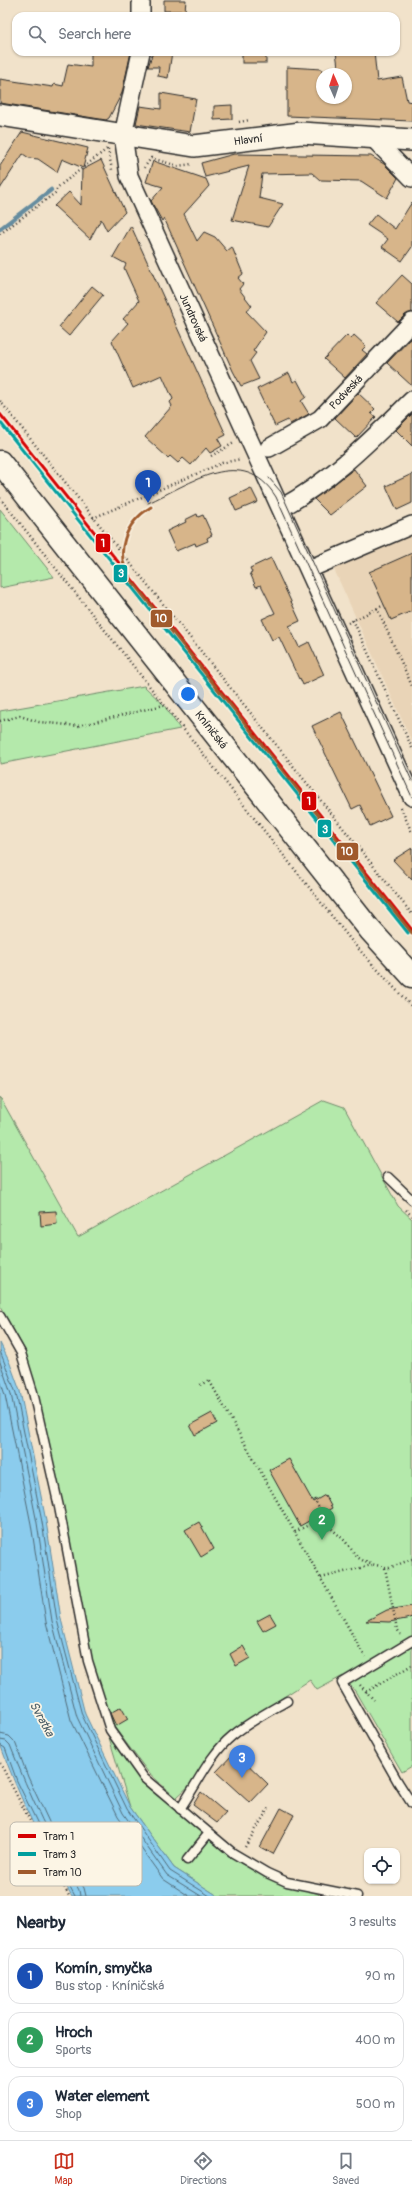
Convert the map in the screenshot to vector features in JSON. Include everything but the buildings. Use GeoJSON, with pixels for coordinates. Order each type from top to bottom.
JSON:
{"type":"FeatureCollection","features":[{"type":"Feature","properties":{"kind":"main road","name":"Kníničská"},"geometry":{"type":"LineString","coordinates":[[0,462],[370,930],[412,976]]}},
{"type":"Feature","properties":{"kind":"street"},"geometry":{"type":"LineString","coordinates":[[123,136],[140,56]]}},
{"type":"Feature","properties":{"kind":"street","name":"Hlavní"},"geometry":{"type":"LineString","coordinates":[[0,115],[123,136],[194,146],[301,133],[412,140]]}},
{"type":"Feature","properties":{"kind":"street","name":"Jundrovská"},"geometry":{"type":"LineString","coordinates":[[123,136],[129,176],[412,797]]}},
{"type":"Feature","properties":{"kind":"street"},"geometry":{"type":"LineString","coordinates":[[373,138],[412,178]]}},
{"type":"Feature","properties":{"kind":"street","name":"Podveská"},"geometry":{"type":"LineString","coordinates":[[270,448],[320,419],[412,322]]}},
{"type":"Feature","properties":{"kind":"street"},"geometry":{"type":"LineString","coordinates":[[279,503],[297,500],[364,448],[412,400]]}},
{"type":"Feature","properties":{"kind":"street"},"geometry":{"type":"LineString","coordinates":[[308,569],[412,525]]}},
{"type":"Feature","properties":{"kind":"lane"},"geometry":{"type":"LineString","coordinates":[[388,1177],[412,1200]]}},
{"type":"Feature","properties":{"kind":"lane"},"geometry":{"type":"LineString","coordinates":[[0,1316],[21,1353],[34,1392],[60,1507],[88,1661],[110,1730],[144,1778],[209,1833],[239,1856],[287,1882],[357,1896]]}},
{"type":"Feature","properties":{"kind":"lane"},"geometry":{"type":"LineString","coordinates":[[409,1643],[342,1683],[412,1804]]}},
{"type":"Feature","properties":{"kind":"lane"},"geometry":{"type":"LineString","coordinates":[[180,1809],[214,1757],[231,1737],[252,1721],[287,1701]]}},
{"type":"Feature","properties":{"kind":"lane"},"geometry":{"type":"LineString","coordinates":[[187,1860],[209,1833]]}},
{"type":"Feature","properties":{"kind":"path"},"geometry":{"type":"LineString","coordinates":[[0,234],[55,193],[58,187],[108,149]]}},
{"type":"Feature","properties":{"kind":"path"},"geometry":{"type":"LineString","coordinates":[[151,158],[178,166],[197,162]]}},
{"type":"Feature","properties":{"kind":"path"},"geometry":{"type":"LineString","coordinates":[[0,401],[412,914]]}},
{"type":"Feature","properties":{"kind":"path"},"geometry":{"type":"LineString","coordinates":[[211,456],[234,443]]}},
{"type":"Feature","properties":{"kind":"path"},"geometry":{"type":"LineString","coordinates":[[93,518],[222,463],[241,459]]}},
{"type":"Feature","properties":{"kind":"path"},"geometry":{"type":"LineString","coordinates":[[0,498],[354,944],[412,1007]]}},
{"type":"Feature","properties":{"kind":"path"},"geometry":{"type":"LineString","coordinates":[[376,608],[412,686]]}},
{"type":"Feature","properties":{"kind":"path"},"geometry":{"type":"LineString","coordinates":[[354,620],[412,748]]}},
{"type":"Feature","properties":{"kind":"path"},"geometry":{"type":"LineString","coordinates":[[0,721],[20,716],[39,722],[78,726],[164,705]]}},
{"type":"Feature","properties":{"kind":"path"},"geometry":{"type":"LineString","coordinates":[[200,1385],[209,1380],[370,1666]]}},
{"type":"Feature","properties":{"kind":"path"},"geometry":{"type":"LineString","coordinates":[[295,1532],[324,1517],[314,1499]]}},
{"type":"Feature","properties":{"kind":"path"},"geometry":{"type":"LineString","coordinates":[[320,1518],[345,1541],[357,1557],[372,1565],[385,1568],[401,1564],[412,1559]]}},
{"type":"Feature","properties":{"kind":"path"},"geometry":{"type":"LineString","coordinates":[[320,1578],[372,1565]]}},
{"type":"Feature","properties":{"kind":"path"},"geometry":{"type":"LineString","coordinates":[[385,1568],[397,1629],[409,1643]]}},
{"type":"Feature","properties":{"kind":"path"},"geometry":{"type":"LineString","coordinates":[[366,1692],[412,1665]]}},
{"type":"Feature","properties":{"kind":"path"},"geometry":{"type":"LineString","coordinates":[[353,1677],[374,1700]]}},
{"type":"Feature","properties":{"kind":"path"},"geometry":{"type":"LineString","coordinates":[[0,1763],[30,1822]]}},
{"type":"Feature","properties":{"kind":"path"},"geometry":{"type":"LineString","coordinates":[[239,1856],[270,1806]]}},
{"type":"Feature","properties":{"kind":"path"},"geometry":{"type":"LineString","coordinates":[[63,1886],[68,1896]]}},
{"type":"Feature","properties":{"kind":"shaded area"},"geometry":{"type":"Polygon","coordinates":[[[412,531],[412,742],[333,567],[412,531]]]}},
{"type":"Feature","properties":{"kind":"green space"},"geometry":{"type":"Polygon","coordinates":[[[0,509],[54,577],[0,588],[0,509]]]}},
{"type":"Feature","properties":{"kind":"green space"},"geometry":{"type":"Polygon","coordinates":[[[144,686],[164,705],[180,729],[0,764],[0,711],[144,686]]]}},
{"type":"Feature","properties":{"kind":"green space"},"geometry":{"type":"Polygon","coordinates":[[[0,1097],[78,1237],[324,1100],[344,1107],[398,1206],[412,1219],[412,1766],[402,1772],[355,1691],[343,1676],[317,1690],[310,1680],[229,1732],[215,1746],[192,1783],[176,1798],[148,1772],[112,1724],[90,1660],[62,1506],[26,1352],[0,1306],[0,1097]]]}},
{"type":"Feature","properties":{"kind":"green space"},"geometry":{"type":"Polygon","coordinates":[[[107,1731],[124,1758],[147,1787],[240,1863],[278,1882],[319,1894],[318,1896],[218,1896],[174,1868],[130,1807],[107,1731]]]}},
{"type":"Feature","properties":{"kind":"water","name":"Svratka"},"geometry":{"type":"Polygon","coordinates":[[[0,1343],[9,1361],[20,1391],[46,1521],[61,1619],[85,1714],[130,1807],[141,1822],[32,1822],[0,1744],[0,1343]]]}},
{"type":"Feature","properties":{"kind":"water"},"geometry":{"type":"Polygon","coordinates":[[[142,1824],[174,1868],[218,1896],[72,1896],[66,1886],[142,1886],[142,1824]]]}},
{"type":"Feature","properties":{"kind":"waterway"},"geometry":{"type":"LineString","coordinates":[[0,229],[51,190]]}},
{"type":"Feature","properties":{"kind":"tram line","name":"1"},"geometry":{"type":"LineString","coordinates":[[0,414],[412,930]]}},
{"type":"Feature","properties":{"kind":"tram line","name":"3"},"geometry":{"type":"LineString","coordinates":[[0,422],[408,933]]}},
{"type":"Feature","properties":{"kind":"tram line"},"geometry":{"type":"LineString","coordinates":[[148,503],[198,479],[215,473],[232,471],[248,473],[263,481],[276,497],[412,797]]}},
{"type":"Feature","properties":{"kind":"tram line"},"geometry":{"type":"LineString","coordinates":[[269,478],[281,492],[412,781]]}},
{"type":"Feature","properties":{"kind":"tram line","name":"10"},"geometry":{"type":"LineString","coordinates":[[151,507],[134,521],[125,539],[123,559],[125,569],[130,579],[412,933]]}},
{"type":"Feature","properties":{"kind":"place","name":"Komín, smyčka"},"geometry":{"type":"Point","coordinates":[148,503]}},
{"type":"Feature","properties":{"kind":"place","name":"Hroch"},"geometry":{"type":"Point","coordinates":[322,1540]}},
{"type":"Feature","properties":{"kind":"place","name":"Water element"},"geometry":{"type":"Point","coordinates":[242,1778]}}]}
